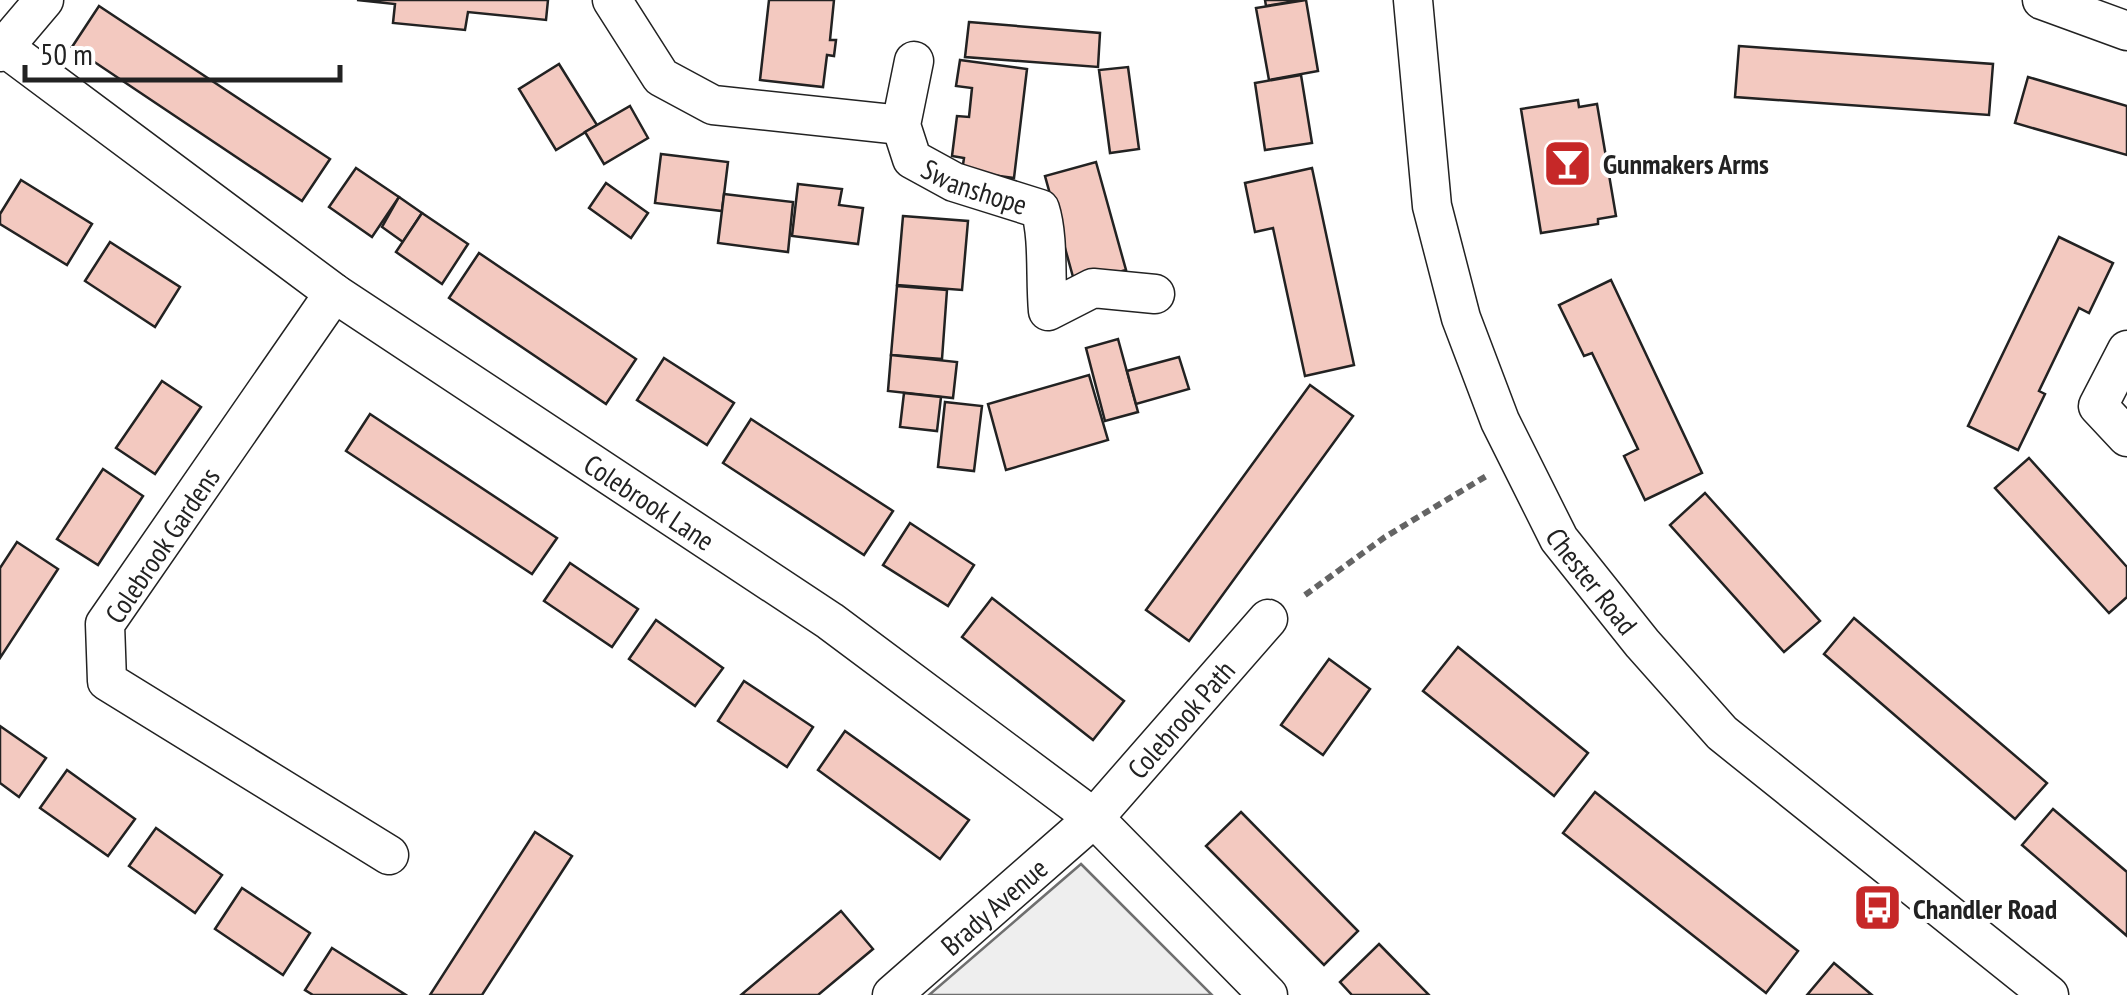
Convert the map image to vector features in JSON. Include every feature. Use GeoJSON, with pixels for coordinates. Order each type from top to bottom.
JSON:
{"type":"FeatureCollection","features":[{"type":"Feature","properties":{"kind":"street"},"geometry":{"type":"LineString","coordinates":[[2,47],[44,0]]}},
{"type":"Feature","properties":{"kind":"street","name":"Swanshope"},"geometry":{"type":"LineString","coordinates":[[612,0],[661,77],[713,104],[900,125]]}},
{"type":"Feature","properties":{"kind":"street","name":"Chester Road"},"geometry":{"type":"LineString","coordinates":[[1413,0],[1432,206],[1461,318],[1500,421],[1559,538],[1642,643],[1722,733],[2049,995]]}},
{"type":"Feature","properties":{"kind":"street"},"geometry":{"type":"LineString","coordinates":[[2042,0],[2127,31]]}},
{"type":"Feature","properties":{"kind":"street","name":"Colebrook Lane"},"geometry":{"type":"LineString","coordinates":[[2,47],[334,293],[830,622],[1094,818],[1268,995]]}},
{"type":"Feature","properties":{"kind":"street","name":"Swanshope"},"geometry":{"type":"LineString","coordinates":[[914,61],[900,125],[912,159],[929,170],[1040,209],[1046,226],[1042,252],[1048,311],[1093,288],[1156,294]]}},
{"type":"Feature","properties":{"kind":"street","name":"Colebrook Gardens"},"geometry":{"type":"LineString","coordinates":[[334,293],[104,624],[107,681],[389,854]]}},
{"type":"Feature","properties":{"kind":"street"},"geometry":{"type":"LineString","coordinates":[[2127,350],[2098,406],[2127,437]]}},
{"type":"Feature","properties":{"kind":"street","name":"Colebrook Path"},"geometry":{"type":"LineString","coordinates":[[1094,818],[1268,619]]}},
{"type":"Feature","properties":{"kind":"street","name":"Brady Avenue"},"geometry":{"type":"LineString","coordinates":[[892,995],[1094,818]]}},
{"type":"Feature","properties":{"kind":"path"},"geometry":{"type":"LineString","coordinates":[[1305,595],[1385,536],[1520,456]]}},
{"type":"Feature","properties":{"kind":"shaded area"},"geometry":{"type":"Polygon","coordinates":[[[1081,864],[1212,995],[929,995],[1081,864]]]}},
{"type":"Feature","properties":{"kind":"building"},"geometry":{"type":"Polygon","coordinates":[[[357,0],[548,0],[546,20],[468,12],[465,30],[393,23],[395,4],[357,0]]]}},
{"type":"Feature","properties":{"kind":"building"},"geometry":{"type":"Polygon","coordinates":[[[769,0],[834,0],[830,40],[836,40],[834,56],[827,55],[823,87],[760,80],[769,0]]]}},
{"type":"Feature","properties":{"kind":"building"},"geometry":{"type":"Polygon","coordinates":[[[1265,0],[1303,0],[1266,6],[1265,0]]]}},
{"type":"Feature","properties":{"kind":"building"},"geometry":{"type":"Polygon","coordinates":[[[1306,0],[1318,71],[1269,80],[1256,8],[1306,0]]]}},
{"type":"Feature","properties":{"kind":"building"},"geometry":{"type":"Polygon","coordinates":[[[99,6],[330,159],[302,201],[72,47],[99,6]]]}},
{"type":"Feature","properties":{"kind":"building"},"geometry":{"type":"Polygon","coordinates":[[[969,22],[1100,33],[1098,67],[965,57],[969,22]]]}},
{"type":"Feature","properties":{"kind":"building"},"geometry":{"type":"Polygon","coordinates":[[[1739,46],[1993,64],[1989,115],[1735,97],[1739,46]]]}},
{"type":"Feature","properties":{"kind":"building"},"geometry":{"type":"Polygon","coordinates":[[[960,60],[1027,69],[1014,178],[962,171],[964,158],[952,156],[957,116],[969,117],[972,88],[956,86],[960,60]]]}},
{"type":"Feature","properties":{"kind":"building"},"geometry":{"type":"Polygon","coordinates":[[[559,64],[597,125],[556,150],[519,89],[559,64]]]}},
{"type":"Feature","properties":{"kind":"building"},"geometry":{"type":"Polygon","coordinates":[[[1128,67],[1139,149],[1110,153],[1099,70],[1128,67]]]}},
{"type":"Feature","properties":{"kind":"building"},"geometry":{"type":"Polygon","coordinates":[[[1301,75],[1312,143],[1265,150],[1255,83],[1301,75]]]}},
{"type":"Feature","properties":{"kind":"building"},"geometry":{"type":"Polygon","coordinates":[[[2028,77],[2127,106],[2127,155],[2015,123],[2028,77]]]}},
{"type":"Feature","properties":{"kind":"building","name":"Gunmakers Arms"},"geometry":{"type":"Polygon","coordinates":[[[1578,100],[1579,107],[1597,104],[1616,216],[1598,219],[1598,224],[1541,233],[1521,109],[1578,100]]]}},
{"type":"Feature","properties":{"kind":"building"},"geometry":{"type":"Polygon","coordinates":[[[630,106],[648,138],[604,164],[585,132],[630,106]]]}},
{"type":"Feature","properties":{"kind":"building"},"geometry":{"type":"Polygon","coordinates":[[[661,154],[728,162],[722,211],[655,203],[661,154]]]}},
{"type":"Feature","properties":{"kind":"building"},"geometry":{"type":"Polygon","coordinates":[[[1096,162],[1126,270],[1075,284],[1045,176],[1096,162]]]}},
{"type":"Feature","properties":{"kind":"building"},"geometry":{"type":"Polygon","coordinates":[[[356,168],[399,197],[372,237],[329,207],[356,168]]]}},
{"type":"Feature","properties":{"kind":"building"},"geometry":{"type":"Polygon","coordinates":[[[1312,168],[1354,365],[1305,376],[1273,228],[1255,232],[1245,183],[1312,168]]]}},
{"type":"Feature","properties":{"kind":"building"},"geometry":{"type":"Polygon","coordinates":[[[21,180],[92,224],[67,265],[0,224],[0,214],[21,180]]]}},
{"type":"Feature","properties":{"kind":"building"},"geometry":{"type":"Polygon","coordinates":[[[606,183],[648,213],[631,238],[589,208],[606,183]]]}},
{"type":"Feature","properties":{"kind":"building"},"geometry":{"type":"Polygon","coordinates":[[[798,184],[842,189],[839,205],[863,208],[858,244],[792,236],[798,184]]]}},
{"type":"Feature","properties":{"kind":"building"},"geometry":{"type":"Polygon","coordinates":[[[724,194],[793,202],[788,252],[718,243],[724,194]]]}},
{"type":"Feature","properties":{"kind":"building"},"geometry":{"type":"Polygon","coordinates":[[[399,197],[422,213],[403,242],[382,227],[399,197]]]}},
{"type":"Feature","properties":{"kind":"building"},"geometry":{"type":"Polygon","coordinates":[[[422,213],[468,244],[442,284],[396,252],[422,213]]]}},
{"type":"Feature","properties":{"kind":"building"},"geometry":{"type":"Polygon","coordinates":[[[903,216],[968,221],[962,290],[897,285],[903,216]]]}},
{"type":"Feature","properties":{"kind":"building"},"geometry":{"type":"Polygon","coordinates":[[[2059,237],[2113,263],[2089,313],[2079,308],[2039,391],[2045,394],[2018,450],[1968,426],[2059,237]]]}},
{"type":"Feature","properties":{"kind":"building"},"geometry":{"type":"Polygon","coordinates":[[[110,242],[180,287],[155,327],[85,281],[110,242]]]}},
{"type":"Feature","properties":{"kind":"building"},"geometry":{"type":"Polygon","coordinates":[[[479,253],[636,359],[606,404],[449,298],[479,253]]]}},
{"type":"Feature","properties":{"kind":"building"},"geometry":{"type":"Polygon","coordinates":[[[1611,280],[1702,473],[1645,500],[1624,456],[1638,449],[1592,353],[1584,356],[1559,305],[1611,280]]]}},
{"type":"Feature","properties":{"kind":"building"},"geometry":{"type":"Polygon","coordinates":[[[897,286],[947,290],[942,359],[891,355],[897,286]]]}},
{"type":"Feature","properties":{"kind":"building"},"geometry":{"type":"Polygon","coordinates":[[[1118,339],[1138,412],[1105,421],[1086,348],[1118,339]]]}},
{"type":"Feature","properties":{"kind":"building"},"geometry":{"type":"Polygon","coordinates":[[[891,355],[957,362],[953,398],[888,391],[891,355]]]}},
{"type":"Feature","properties":{"kind":"building"},"geometry":{"type":"Polygon","coordinates":[[[1179,357],[1189,389],[1136,404],[1127,371],[1179,357]]]}},
{"type":"Feature","properties":{"kind":"building"},"geometry":{"type":"Polygon","coordinates":[[[664,358],[734,403],[707,445],[637,400],[664,358]]]}},
{"type":"Feature","properties":{"kind":"building"},"geometry":{"type":"Polygon","coordinates":[[[1089,375],[1108,440],[1006,470],[988,404],[1089,375]]]}},
{"type":"Feature","properties":{"kind":"building"},"geometry":{"type":"Polygon","coordinates":[[[162,381],[201,407],[155,474],[116,448],[162,381]]]}},
{"type":"Feature","properties":{"kind":"building"},"geometry":{"type":"Polygon","coordinates":[[[1310,385],[1353,416],[1189,641],[1146,610],[1310,385]]]}},
{"type":"Feature","properties":{"kind":"building"},"geometry":{"type":"Polygon","coordinates":[[[904,393],[941,397],[937,431],[900,427],[904,393]]]}},
{"type":"Feature","properties":{"kind":"building"},"geometry":{"type":"Polygon","coordinates":[[[945,402],[982,406],[974,471],[938,467],[945,402]]]}},
{"type":"Feature","properties":{"kind":"building"},"geometry":{"type":"Polygon","coordinates":[[[370,414],[557,538],[532,574],[346,451],[370,414]]]}},
{"type":"Feature","properties":{"kind":"building"},"geometry":{"type":"Polygon","coordinates":[[[751,419],[893,511],[864,555],[723,463],[751,419]]]}},
{"type":"Feature","properties":{"kind":"building"},"geometry":{"type":"Polygon","coordinates":[[[2029,458],[2127,567],[2127,597],[2109,613],[1995,488],[2029,458]]]}},
{"type":"Feature","properties":{"kind":"building"},"geometry":{"type":"Polygon","coordinates":[[[103,469],[143,496],[98,565],[57,539],[103,469]]]}},
{"type":"Feature","properties":{"kind":"building"},"geometry":{"type":"Polygon","coordinates":[[[1705,493],[1820,621],[1784,652],[1670,525],[1705,493]]]}},
{"type":"Feature","properties":{"kind":"building"},"geometry":{"type":"Polygon","coordinates":[[[910,523],[974,565],[948,606],[883,565],[910,523]]]}},
{"type":"Feature","properties":{"kind":"building"},"geometry":{"type":"Polygon","coordinates":[[[17,542],[58,569],[0,658],[0,568],[17,542]]]}},
{"type":"Feature","properties":{"kind":"building"},"geometry":{"type":"Polygon","coordinates":[[[570,563],[638,609],[612,647],[544,601],[570,563]]]}},
{"type":"Feature","properties":{"kind":"building"},"geometry":{"type":"Polygon","coordinates":[[[992,598],[1124,701],[1093,740],[962,637],[992,598]]]}},
{"type":"Feature","properties":{"kind":"building"},"geometry":{"type":"Polygon","coordinates":[[[1854,618],[2047,783],[2015,819],[1824,654],[1854,618]]]}},
{"type":"Feature","properties":{"kind":"building"},"geometry":{"type":"Polygon","coordinates":[[[656,620],[723,668],[695,706],[629,659],[656,620]]]}},
{"type":"Feature","properties":{"kind":"building"},"geometry":{"type":"Polygon","coordinates":[[[1458,647],[1588,753],[1554,796],[1423,691],[1458,647]]]}},
{"type":"Feature","properties":{"kind":"building"},"geometry":{"type":"Polygon","coordinates":[[[1329,659],[1370,689],[1323,755],[1281,725],[1329,659]]]}},
{"type":"Feature","properties":{"kind":"building"},"geometry":{"type":"Polygon","coordinates":[[[744,681],[813,727],[787,767],[718,721],[744,681]]]}},
{"type":"Feature","properties":{"kind":"building"},"geometry":{"type":"Polygon","coordinates":[[[0,726],[46,758],[19,797],[0,783],[0,726]]]}},
{"type":"Feature","properties":{"kind":"building"},"geometry":{"type":"Polygon","coordinates":[[[845,731],[969,820],[940,859],[818,770],[845,731]]]}},
{"type":"Feature","properties":{"kind":"building"},"geometry":{"type":"Polygon","coordinates":[[[67,770],[135,819],[108,856],[40,808],[67,770]]]}},
{"type":"Feature","properties":{"kind":"building"},"geometry":{"type":"Polygon","coordinates":[[[1595,792],[1798,951],[1766,993],[1563,833],[1595,792]]]}},
{"type":"Feature","properties":{"kind":"building"},"geometry":{"type":"Polygon","coordinates":[[[2053,809],[2127,872],[2127,936],[2022,845],[2053,809]]]}},
{"type":"Feature","properties":{"kind":"building"},"geometry":{"type":"Polygon","coordinates":[[[1241,812],[1358,931],[1324,965],[1206,846],[1241,812]]]}},
{"type":"Feature","properties":{"kind":"building"},"geometry":{"type":"Polygon","coordinates":[[[156,828],[222,875],[195,913],[129,866],[156,828]]]}},
{"type":"Feature","properties":{"kind":"building"},"geometry":{"type":"Polygon","coordinates":[[[535,832],[572,856],[482,995],[430,995],[535,832]]]}},
{"type":"Feature","properties":{"kind":"building"},"geometry":{"type":"Polygon","coordinates":[[[242,888],[310,933],[283,975],[215,929],[242,888]]]}},
{"type":"Feature","properties":{"kind":"building"},"geometry":{"type":"Polygon","coordinates":[[[841,911],[873,949],[818,995],[741,995],[841,911]]]}},
{"type":"Feature","properties":{"kind":"building"},"geometry":{"type":"Polygon","coordinates":[[[1379,944],[1429,995],[1352,995],[1340,982],[1379,944]]]}},
{"type":"Feature","properties":{"kind":"building"},"geometry":{"type":"Polygon","coordinates":[[[332,948],[406,995],[313,995],[305,990],[332,948]]]}},
{"type":"Feature","properties":{"kind":"building"},"geometry":{"type":"Polygon","coordinates":[[[1834,963],[1872,995],[1807,995],[1834,963]]]}},
{"type":"Feature","properties":{"kind":"place","name":"Gunmakers Arms"},"geometry":{"type":"Point","coordinates":[1568,163]}},
{"type":"Feature","properties":{"kind":"place","name":"Chandler Road"},"geometry":{"type":"Point","coordinates":[1878,908]}}]}
